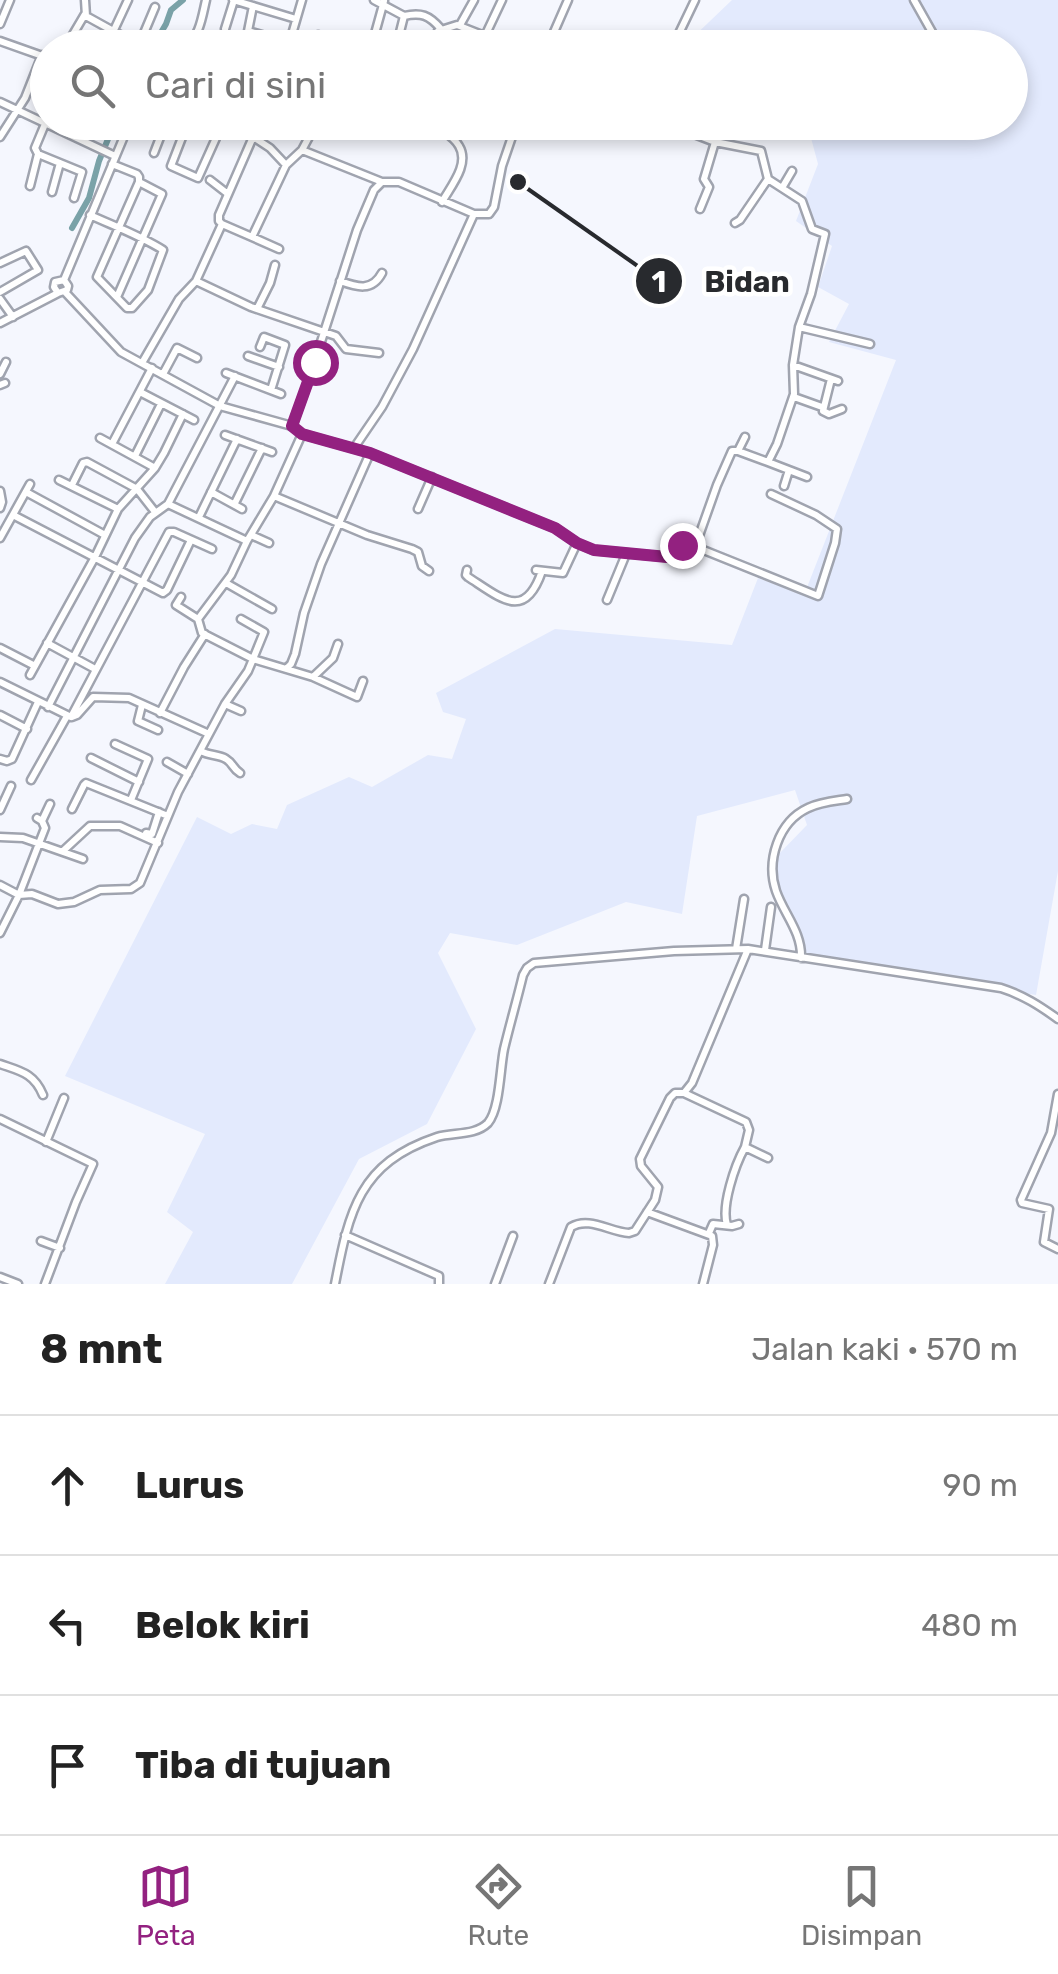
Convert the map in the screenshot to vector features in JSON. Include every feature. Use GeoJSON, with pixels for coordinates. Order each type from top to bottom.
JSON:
{"type":"FeatureCollection","features":[{"type":"Feature","properties":{"kind":"street"},"geometry":{"type":"LineString","coordinates":[[0,24],[10,0]]}},
{"type":"Feature","properties":{"kind":"street"},"geometry":{"type":"LineString","coordinates":[[75,30],[84,14],[85,0]]}},
{"type":"Feature","properties":{"kind":"street"},"geometry":{"type":"LineString","coordinates":[[84,14],[114,30],[128,0]]}},
{"type":"Feature","properties":{"kind":"street"},"geometry":{"type":"LineString","coordinates":[[198,30],[206,0]]}},
{"type":"Feature","properties":{"kind":"street"},"geometry":{"type":"LineString","coordinates":[[225,29],[234,0],[296,19]]}},
{"type":"Feature","properties":{"kind":"street"},"geometry":{"type":"LineString","coordinates":[[293,30],[302,0]]}},
{"type":"Feature","properties":{"kind":"street"},"geometry":{"type":"LineString","coordinates":[[374,0],[404,16],[425,15],[440,29],[460,25],[471,30]]}},
{"type":"Feature","properties":{"kind":"street"},"geometry":{"type":"LineString","coordinates":[[460,25],[473,0]]}},
{"type":"Feature","properties":{"kind":"street"},"geometry":{"type":"LineString","coordinates":[[488,30],[502,0]]}},
{"type":"Feature","properties":{"kind":"street"},"geometry":{"type":"LineString","coordinates":[[555,30],[568,0]]}},
{"type":"Feature","properties":{"kind":"street"},"geometry":{"type":"LineString","coordinates":[[681,30],[695,0]]}},
{"type":"Feature","properties":{"kind":"street"},"geometry":{"type":"LineString","coordinates":[[914,0],[931,30]]}},
{"type":"Feature","properties":{"kind":"street"},"geometry":{"type":"LineString","coordinates":[[376,30],[384,2]]}},
{"type":"Feature","properties":{"kind":"street"},"geometry":{"type":"LineString","coordinates":[[147,30],[155,6]]}},
{"type":"Feature","properties":{"kind":"street"},"geometry":{"type":"LineString","coordinates":[[248,30],[253,6]]}},
{"type":"Feature","properties":{"kind":"street"},"geometry":{"type":"LineString","coordinates":[[400,30],[404,16]]}},
{"type":"Feature","properties":{"kind":"street"},"geometry":{"type":"LineString","coordinates":[[0,41],[30,52]]}},
{"type":"Feature","properties":{"kind":"street"},"geometry":{"type":"LineString","coordinates":[[0,136],[30,89]]}},
{"type":"Feature","properties":{"kind":"street"},"geometry":{"type":"LineString","coordinates":[[0,102],[30,117]]}},
{"type":"Feature","properties":{"kind":"street"},"geometry":{"type":"LineString","coordinates":[[30,186],[39,140]]}},
{"type":"Feature","properties":{"kind":"street"},"geometry":{"type":"LineString","coordinates":[[79,140],[139,176],[138,182],[119,228],[98,278],[130,309],[148,290],[164,250],[142,238],[119,228],[90,215]]}},
{"type":"Feature","properties":{"kind":"street"},"geometry":{"type":"LineString","coordinates":[[0,323],[68,286],[64,280],[120,140]]}},
{"type":"Feature","properties":{"kind":"street"},"geometry":{"type":"LineString","coordinates":[[154,152],[159,140]]}},
{"type":"Feature","properties":{"kind":"street"},"geometry":{"type":"LineString","coordinates":[[181,140],[171,166],[198,178],[215,140]]}},
{"type":"Feature","properties":{"kind":"street"},"geometry":{"type":"LineString","coordinates":[[251,140],[218,218],[222,224],[279,249]]}},
{"type":"Feature","properties":{"kind":"street"},"geometry":{"type":"LineString","coordinates":[[259,140],[286,165]]}},
{"type":"Feature","properties":{"kind":"street"},"geometry":{"type":"LineString","coordinates":[[252,236],[286,165],[307,140]]}},
{"type":"Feature","properties":{"kind":"street"},"geometry":{"type":"LineString","coordinates":[[442,202],[463,162],[454,140]]}},
{"type":"Feature","properties":{"kind":"street"},"geometry":{"type":"LineString","coordinates":[[302,150],[382,182],[399,182],[486,216],[494,207],[511,140]]}},
{"type":"Feature","properties":{"kind":"street"},"geometry":{"type":"LineString","coordinates":[[709,140],[760,152],[768,180],[802,201],[810,226],[825,234],[812,294],[799,327],[793,365],[794,397],[768,462]]}},
{"type":"Feature","properties":{"kind":"street"},"geometry":{"type":"LineString","coordinates":[[700,208],[709,187],[704,181],[714,142]]}},
{"type":"Feature","properties":{"kind":"street"},"geometry":{"type":"LineString","coordinates":[[38,154],[82,172],[74,198]]}},
{"type":"Feature","properties":{"kind":"street"},"geometry":{"type":"LineString","coordinates":[[52,192],[60,163]]}},
{"type":"Feature","properties":{"kind":"street"},"geometry":{"type":"LineString","coordinates":[[782,188],[792,171]]}},
{"type":"Feature","properties":{"kind":"street"},"geometry":{"type":"LineString","coordinates":[[210,180],[228,194]]}},
{"type":"Feature","properties":{"kind":"street"},"geometry":{"type":"LineString","coordinates":[[735,223],[768,180]]}},
{"type":"Feature","properties":{"kind":"street"},"geometry":{"type":"LineString","coordinates":[[117,296],[162,194],[138,182]]}},
{"type":"Feature","properties":{"kind":"street"},"geometry":{"type":"LineString","coordinates":[[292,426],[356,230],[374,190],[382,182]]}},
{"type":"Feature","properties":{"kind":"street"},"geometry":{"type":"LineString","coordinates":[[354,448],[382,407],[413,349],[474,214]]}},
{"type":"Feature","properties":{"kind":"street"},"geometry":{"type":"LineString","coordinates":[[142,363],[178,299],[196,281],[222,224]]}},
{"type":"Feature","properties":{"kind":"street"},"geometry":{"type":"LineString","coordinates":[[0,263],[26,251],[38,270],[1,300],[13,316]]}},
{"type":"Feature","properties":{"kind":"street"},"geometry":{"type":"LineString","coordinates":[[257,310],[275,265]]}},
{"type":"Feature","properties":{"kind":"street"},"geometry":{"type":"LineString","coordinates":[[340,281],[368,287],[382,273]]}},
{"type":"Feature","properties":{"kind":"street"},"geometry":{"type":"LineString","coordinates":[[196,281],[257,310],[336,336],[346,349],[379,353]]}},
{"type":"Feature","properties":{"kind":"street"},"geometry":{"type":"LineString","coordinates":[[61,292],[114,346],[220,406],[370,453],[555,528],[594,550],[667,557],[684,544],[818,596],[838,528],[771,494]]}},
{"type":"Feature","properties":{"kind":"street"},"geometry":{"type":"LineString","coordinates":[[799,327],[870,344]]}},
{"type":"Feature","properties":{"kind":"street"},"geometry":{"type":"LineString","coordinates":[[260,347],[264,337],[285,345],[271,390]]}},
{"type":"Feature","properties":{"kind":"street"},"geometry":{"type":"LineString","coordinates":[[164,374],[176,348],[197,358]]}},
{"type":"Feature","properties":{"kind":"street"},"geometry":{"type":"LineString","coordinates":[[248,356],[279,367]]}},
{"type":"Feature","properties":{"kind":"street"},"geometry":{"type":"LineString","coordinates":[[0,374],[6,362]]}},
{"type":"Feature","properties":{"kind":"street"},"geometry":{"type":"LineString","coordinates":[[793,365],[835,380],[822,406],[829,414],[842,410]]}},
{"type":"Feature","properties":{"kind":"street"},"geometry":{"type":"LineString","coordinates":[[112,444],[152,368]]}},
{"type":"Feature","properties":{"kind":"street"},"geometry":{"type":"LineString","coordinates":[[226,373],[282,394]]}},
{"type":"Feature","properties":{"kind":"street"},"geometry":{"type":"LineString","coordinates":[[48,706],[135,538],[155,512],[168,504],[235,376]]}},
{"type":"Feature","properties":{"kind":"street"},"geometry":{"type":"LineString","coordinates":[[140,392],[194,420]]}},
{"type":"Feature","properties":{"kind":"street"},"geometry":{"type":"LineString","coordinates":[[794,397],[822,406]]}},
{"type":"Feature","properties":{"kind":"street"},"geometry":{"type":"LineString","coordinates":[[135,456],[161,404]]}},
{"type":"Feature","properties":{"kind":"street"},"geometry":{"type":"LineString","coordinates":[[30,676],[118,508],[164,454],[183,414]]}},
{"type":"Feature","properties":{"kind":"street"},"geometry":{"type":"LineString","coordinates":[[225,434],[272,452]]}},
{"type":"Feature","properties":{"kind":"street"},"geometry":{"type":"LineString","coordinates":[[198,619],[226,583],[274,496],[302,434]]}},
{"type":"Feature","properties":{"kind":"street"},"geometry":{"type":"LineString","coordinates":[[738,451],[745,437]]}},
{"type":"Feature","properties":{"kind":"street"},"geometry":{"type":"LineString","coordinates":[[100,438],[154,468]]}},
{"type":"Feature","properties":{"kind":"street"},"geometry":{"type":"LineString","coordinates":[[199,517],[237,439]]}},
{"type":"Feature","properties":{"kind":"street"},"geometry":{"type":"LineString","coordinates":[[211,492],[239,506],[262,448]]}},
{"type":"Feature","properties":{"kind":"street"},"geometry":{"type":"LineString","coordinates":[[695,547],[732,451],[807,477]]}},
{"type":"Feature","properties":{"kind":"street"},"geometry":{"type":"LineString","coordinates":[[287,668],[314,585],[370,453]]}},
{"type":"Feature","properties":{"kind":"street"},"geometry":{"type":"LineString","coordinates":[[72,485],[86,458],[137,490],[155,512]]}},
{"type":"Feature","properties":{"kind":"street"},"geometry":{"type":"LineString","coordinates":[[784,486],[789,470]]}},
{"type":"Feature","properties":{"kind":"street"},"geometry":{"type":"LineString","coordinates":[[418,509],[432,478]]}},
{"type":"Feature","properties":{"kind":"street"},"geometry":{"type":"LineString","coordinates":[[59,480],[118,508]]}},
{"type":"Feature","properties":{"kind":"street"},"geometry":{"type":"LineString","coordinates":[[0,538],[28,488],[105,535]]}},
{"type":"Feature","properties":{"kind":"street"},"geometry":{"type":"LineString","coordinates":[[0,490],[0,508]]}},
{"type":"Feature","properties":{"kind":"street"},"geometry":{"type":"LineString","coordinates":[[274,496],[412,549],[429,571]]}},
{"type":"Feature","properties":{"kind":"street"},"geometry":{"type":"LineString","coordinates":[[168,504],[270,544]]}},
{"type":"Feature","properties":{"kind":"street"},"geometry":{"type":"LineString","coordinates":[[13,514],[166,592],[192,540]]}},
{"type":"Feature","properties":{"kind":"street"},"geometry":{"type":"LineString","coordinates":[[31,780],[170,532],[212,549]]}},
{"type":"Feature","properties":{"kind":"street"},"geometry":{"type":"LineString","coordinates":[[467,570],[468,578],[487,590],[523,602],[534,592],[539,570],[562,573],[577,543]]}},
{"type":"Feature","properties":{"kind":"street"},"geometry":{"type":"LineString","coordinates":[[607,600],[626,554]]}},
{"type":"Feature","properties":{"kind":"street"},"geometry":{"type":"LineString","coordinates":[[226,583],[272,608]]}},
{"type":"Feature","properties":{"kind":"street"},"geometry":{"type":"LineString","coordinates":[[181,596],[177,606],[198,619],[205,634],[254,659],[313,677],[357,696],[363,681]]}},
{"type":"Feature","properties":{"kind":"street"},"geometry":{"type":"LineString","coordinates":[[136,833],[152,834],[254,659],[264,632],[241,620]]}},
{"type":"Feature","properties":{"kind":"street"},"geometry":{"type":"LineString","coordinates":[[160,713],[205,634]]}},
{"type":"Feature","properties":{"kind":"street"},"geometry":{"type":"LineString","coordinates":[[48,643],[95,669]]}},
{"type":"Feature","properties":{"kind":"street"},"geometry":{"type":"LineString","coordinates":[[313,677],[333,658],[338,644]]}},
{"type":"Feature","properties":{"kind":"street"},"geometry":{"type":"LineString","coordinates":[[0,648],[34,666]]}},
{"type":"Feature","properties":{"kind":"street"},"geometry":{"type":"LineString","coordinates":[[0,682],[69,716],[77,714],[95,696],[125,697],[210,734]]}},
{"type":"Feature","properties":{"kind":"street"},"geometry":{"type":"LineString","coordinates":[[0,759],[11,760],[38,702]]}},
{"type":"Feature","properties":{"kind":"street"},"geometry":{"type":"LineString","coordinates":[[225,704],[241,712]]}},
{"type":"Feature","properties":{"kind":"street"},"geometry":{"type":"LineString","coordinates":[[142,705],[138,721],[158,730]]}},
{"type":"Feature","properties":{"kind":"street"},"geometry":{"type":"LineString","coordinates":[[1,717],[27,730]]}},
{"type":"Feature","properties":{"kind":"street"},"geometry":{"type":"LineString","coordinates":[[115,744],[148,760],[132,800]]}},
{"type":"Feature","properties":{"kind":"street"},"geometry":{"type":"LineString","coordinates":[[201,751],[228,760],[240,773]]}},
{"type":"Feature","properties":{"kind":"street"},"geometry":{"type":"LineString","coordinates":[[91,758],[139,783]]}},
{"type":"Feature","properties":{"kind":"street"},"geometry":{"type":"LineString","coordinates":[[166,762],[188,774]]}},
{"type":"Feature","properties":{"kind":"street"},"geometry":{"type":"LineString","coordinates":[[72,809],[84,784],[164,814]]}},
{"type":"Feature","properties":{"kind":"street"},"geometry":{"type":"LineString","coordinates":[[0,810],[11,786]]}},
{"type":"Feature","properties":{"kind":"street"},"geometry":{"type":"LineString","coordinates":[[801,958],[801,941],[776,890],[774,849],[788,825],[804,810],[847,800]]}},
{"type":"Feature","properties":{"kind":"street"},"geometry":{"type":"LineString","coordinates":[[0,934],[40,843],[45,828],[39,820],[50,804]]}},
{"type":"Feature","properties":{"kind":"street"},"geometry":{"type":"LineString","coordinates":[[0,885],[19,895],[32,894],[58,904],[100,890],[136,887],[158,843],[164,814]]}},
{"type":"Feature","properties":{"kind":"street"},"geometry":{"type":"LineString","coordinates":[[63,851],[90,826],[120,826],[158,843]]}},
{"type":"Feature","properties":{"kind":"street"},"geometry":{"type":"LineString","coordinates":[[0,837],[40,843],[83,859]]}},
{"type":"Feature","properties":{"kind":"street"},"geometry":{"type":"LineString","coordinates":[[736,949],[744,899]]}},
{"type":"Feature","properties":{"kind":"street"},"geometry":{"type":"LineString","coordinates":[[765,950],[771,908]]}},
{"type":"Feature","properties":{"kind":"street"},"geometry":{"type":"LineString","coordinates":[[684,1093],[748,949]]}},
{"type":"Feature","properties":{"kind":"street"},"geometry":{"type":"LineString","coordinates":[[336,1284],[345,1235],[358,1200],[376,1172],[437,1137],[474,1131],[487,1124],[495,1107],[522,975],[534,963],[674,950],[765,950],[1001,988],[1025,997],[1057,1017]]}},
{"type":"Feature","properties":{"kind":"street"},"geometry":{"type":"LineString","coordinates":[[0,1064],[28,1073],[43,1095]]}},
{"type":"Feature","properties":{"kind":"street"},"geometry":{"type":"LineString","coordinates":[[549,1284],[572,1226],[586,1222],[629,1232],[647,1212],[658,1187],[640,1166],[640,1159],[675,1093],[684,1093],[746,1122],[749,1130],[726,1205],[726,1225]]}},
{"type":"Feature","properties":{"kind":"street"},"geometry":{"type":"LineString","coordinates":[[1058,1094],[1051,1133],[1021,1200],[1049,1209],[1044,1242],[1058,1249]]}},
{"type":"Feature","properties":{"kind":"street"},"geometry":{"type":"LineString","coordinates":[[46,1142],[64,1098]]}},
{"type":"Feature","properties":{"kind":"street"},"geometry":{"type":"LineString","coordinates":[[0,1119],[93,1164],[46,1284]]}},
{"type":"Feature","properties":{"kind":"street"},"geometry":{"type":"LineString","coordinates":[[744,1147],[768,1158]]}},
{"type":"Feature","properties":{"kind":"street"},"geometry":{"type":"LineString","coordinates":[[647,1212],[708,1233],[714,1240],[703,1284]]}},
{"type":"Feature","properties":{"kind":"street"},"geometry":{"type":"LineString","coordinates":[[708,1233],[713,1224],[740,1224]]}},
{"type":"Feature","properties":{"kind":"street"},"geometry":{"type":"LineString","coordinates":[[345,1235],[439,1276],[439,1284]]}},
{"type":"Feature","properties":{"kind":"street"},"geometry":{"type":"LineString","coordinates":[[496,1284],[513,1236]]}},
{"type":"Feature","properties":{"kind":"street"},"geometry":{"type":"LineString","coordinates":[[41,1241],[60,1248]]}},
{"type":"Feature","properties":{"kind":"street"},"geometry":{"type":"LineString","coordinates":[[0,1277],[18,1284]]}},
{"type":"Feature","properties":{"kind":"shaded area"},"geometry":{"type":"Polygon","coordinates":[[[732,0],[1058,0],[1058,871],[1036,995],[807,959],[782,902],[775,858],[807,825],[795,790],[697,816],[682,914],[626,902],[517,945],[450,933],[438,953],[476,1029],[427,1124],[359,1159],[292,1284],[165,1284],[193,1232],[167,1212],[205,1134],[65,1076],[197,817],[231,834],[252,824],[277,829],[287,805],[349,777],[372,787],[428,755],[452,759],[466,719],[443,712],[436,693],[555,629],[732,645],[758,578],[804,595],[896,360],[829,342],[849,304],[818,287],[832,246],[796,221],[818,164],[812,140],[1028,140],[1028,30],[701,30],[732,0]]]}},
{"type":"Feature","properties":{"kind":"waterway"},"geometry":{"type":"LineString","coordinates":[[162,30],[171,10],[183,0]]}},
{"type":"Feature","properties":{"kind":"waterway"},"geometry":{"type":"LineString","coordinates":[[72,228],[89,198],[108,140]]}},
{"type":"Feature","properties":{"kind":"place","name":"Bidan"},"geometry":{"type":"Point","coordinates":[518,182]}},
{"type":"Feature","properties":{"kind":"route"},"geometry":{"type":"LineString","coordinates":[[315,362],[292,426],[302,434],[370,453],[555,528],[594,550],[667,557],[682,545]]}}]}
